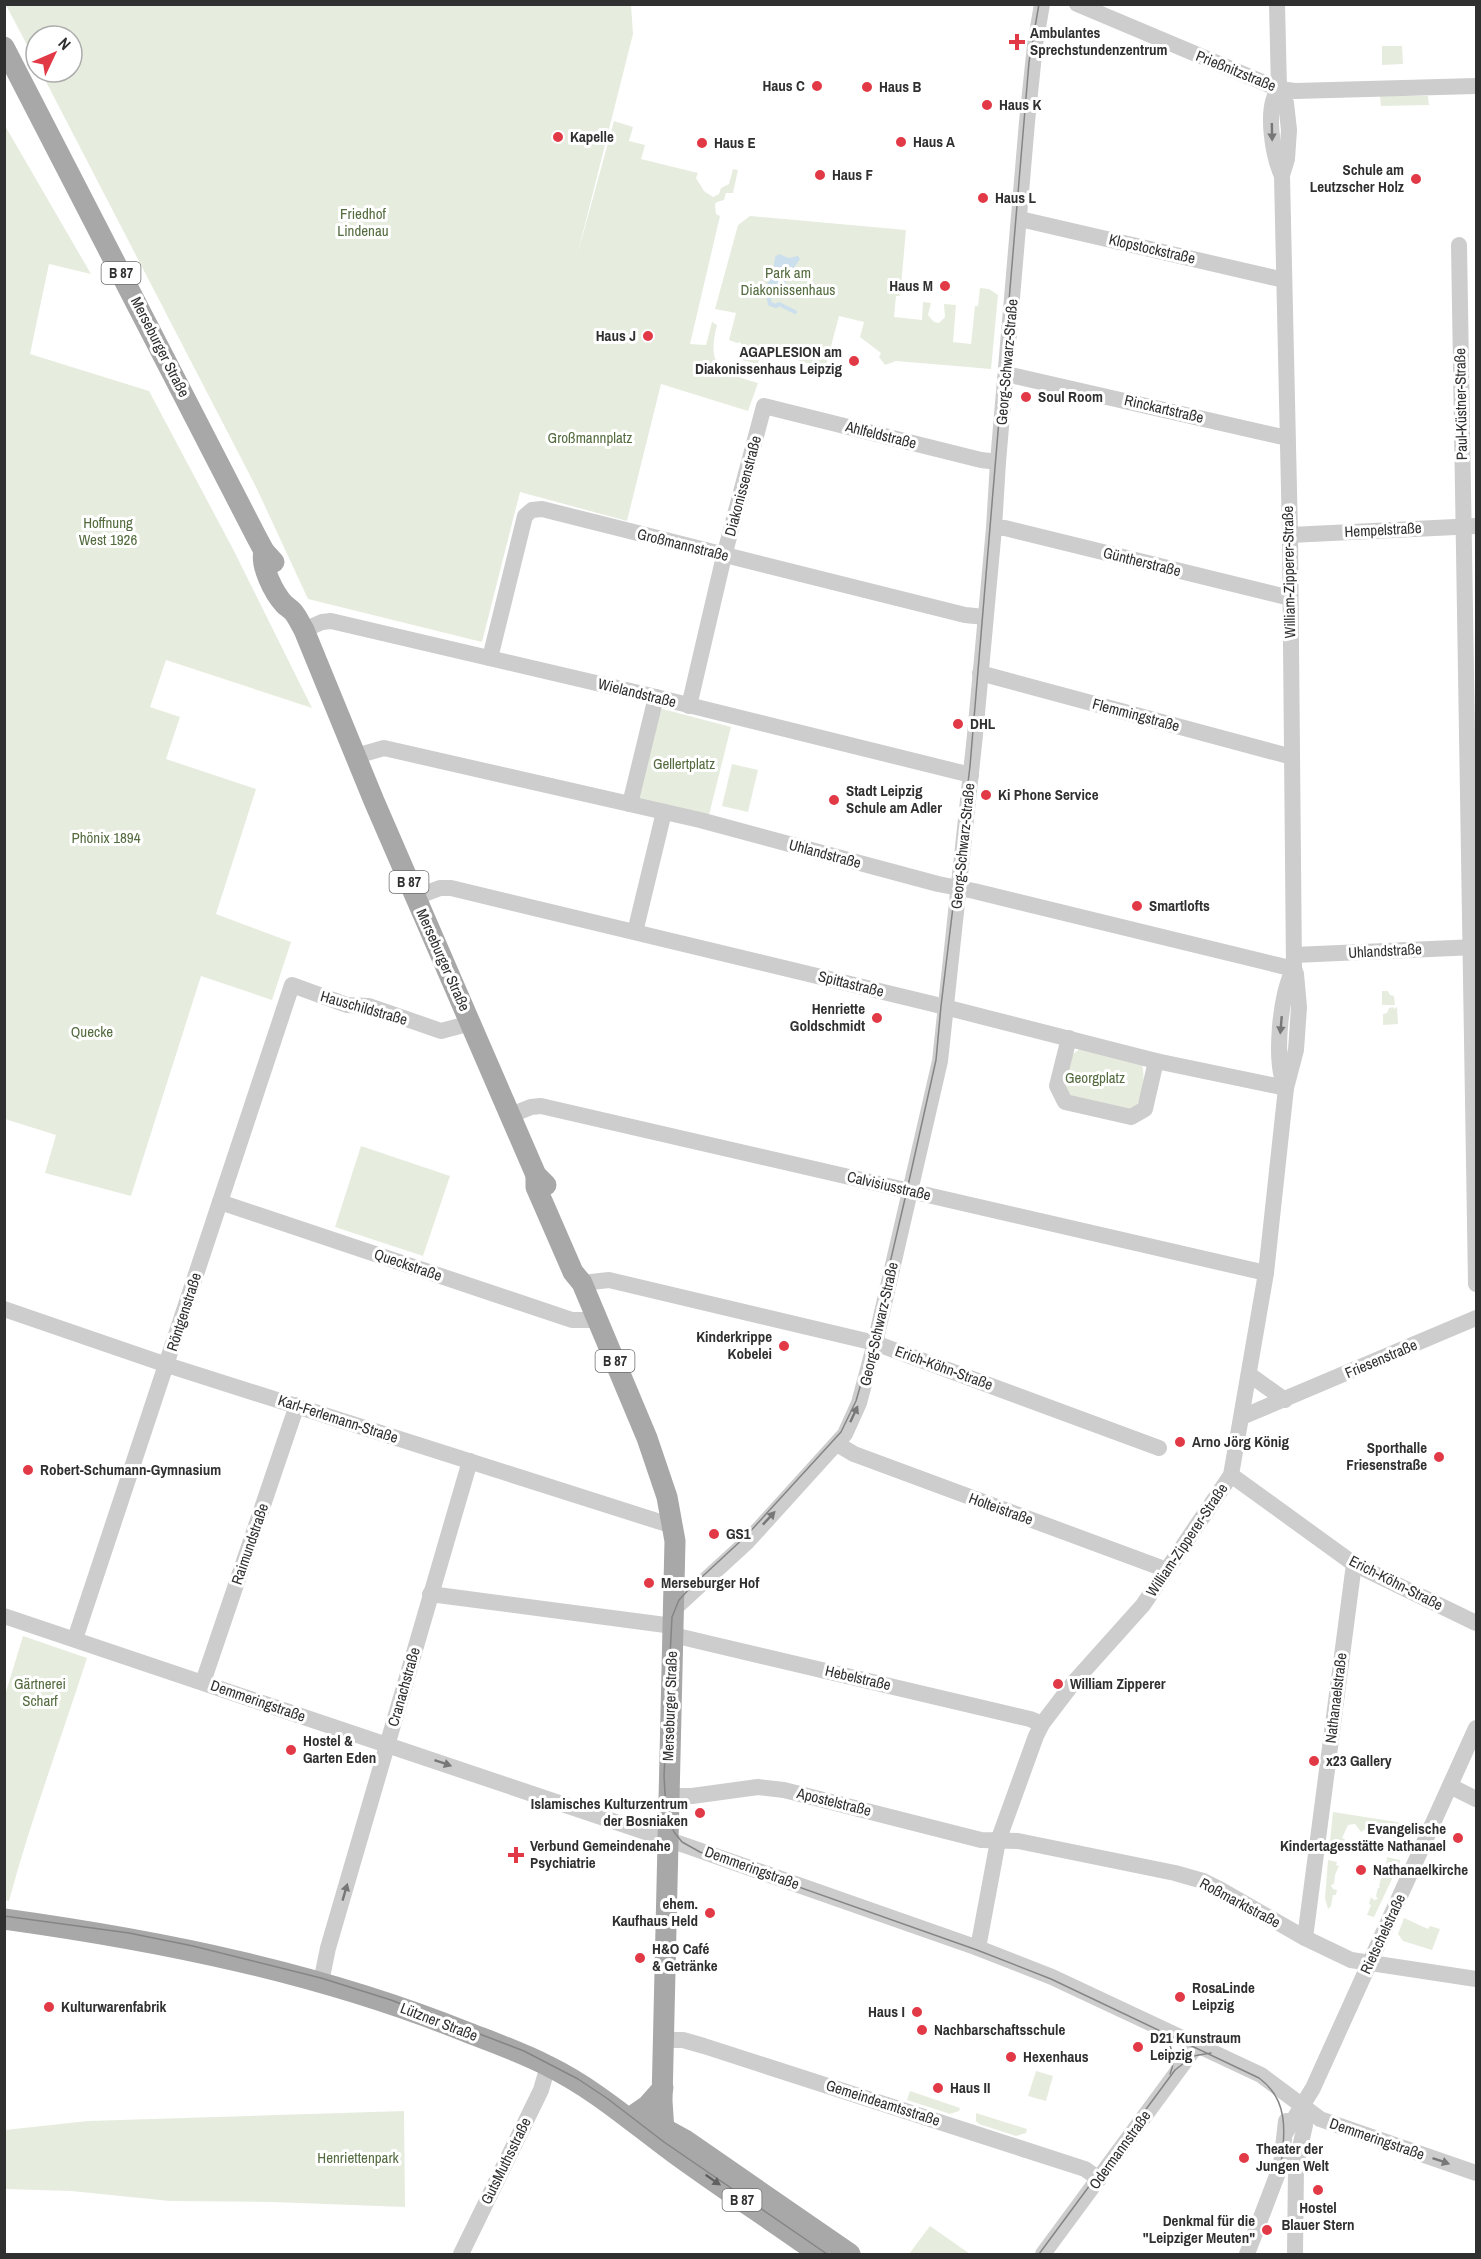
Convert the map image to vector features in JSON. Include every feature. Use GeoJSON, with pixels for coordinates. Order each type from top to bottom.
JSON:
{"type":"FeatureCollection","features":[{"type":"Feature","properties":{"kind":"main road","name":"Merseburger Straße"},"geometry":{"type":"LineString","coordinates":[[4,47],[264,551],[263,562],[278,596],[299,621],[536,1174],[544,1182],[573,1242],[584,1276],[582,1283],[644,1430],[667,1497],[673,1526],[674,1623],[668,1796],[664,2137]]}},
{"type":"Feature","properties":{"kind":"main road","name":"Lützner Straße"},"geometry":{"type":"LineString","coordinates":[[4,1919],[128,1937],[259,1966],[390,2003],[451,2026],[548,2066],[625,2111],[850,2254]]}},
{"type":"Feature","properties":{"kind":"main road"},"geometry":{"type":"LineString","coordinates":[[625,2111],[647,2106],[663,2088]]}},
{"type":"Feature","properties":{"kind":"main road","name":"Lützner Straße"},"geometry":{"type":"LineString","coordinates":[[664,2137],[819,2254]]}},
{"type":"Feature","properties":{"kind":"street","name":"Georg-Schwarz-Straße"},"geometry":{"type":"LineString","coordinates":[[674,1623],[845,1434],[859,1403],[875,1343],[940,1061],[981,673],[1035,45],[1042,4]]}},
{"type":"Feature","properties":{"kind":"street","name":"Prießnitzstraße"},"geometry":{"type":"LineString","coordinates":[[1077,4],[1279,89],[1295,91],[1476,86]]}},
{"type":"Feature","properties":{"kind":"street","name":"William-Zipperer-Straße"},"geometry":{"type":"LineString","coordinates":[[978,1948],[998,1841],[1019,1779],[1042,1724],[1074,1682],[1134,1617],[1231,1475],[1266,1273],[1286,1088],[1296,1050],[1299,1021],[1294,962],[1290,535],[1282,176],[1285,169],[1288,130],[1286,103],[1279,89],[1277,4]]}},
{"type":"Feature","properties":{"kind":"street","name":"Klopstockstraße"},"geometry":{"type":"LineString","coordinates":[[1020,219],[1284,280]]}},
{"type":"Feature","properties":{"kind":"street","name":"Paul-Küstner-Straße"},"geometry":{"type":"LineString","coordinates":[[1458,245],[1470,526],[1476,1284]]}},
{"type":"Feature","properties":{"kind":"street","name":"Rinckartstraße"},"geometry":{"type":"LineString","coordinates":[[1006,374],[1287,438]]}},
{"type":"Feature","properties":{"kind":"street","name":"Ahlfeldstraße"},"geometry":{"type":"LineString","coordinates":[[764,406],[981,460],[998,462]]}},
{"type":"Feature","properties":{"kind":"street","name":"Diakonissenstraße"},"geometry":{"type":"LineString","coordinates":[[689,706],[724,556],[764,406]]}},
{"type":"Feature","properties":{"kind":"street","name":"Großmannstraße"},"geometry":{"type":"LineString","coordinates":[[490,658],[525,516],[532,510],[552,512],[964,615],[985,617]]}},
{"type":"Feature","properties":{"kind":"street","name":"Hempelstraße"},"geometry":{"type":"LineString","coordinates":[[1290,535],[1470,526]]}},
{"type":"Feature","properties":{"kind":"street","name":"Güntherstraße"},"geometry":{"type":"LineString","coordinates":[[994,528],[1016,531],[1290,598]]}},
{"type":"Feature","properties":{"kind":"street","name":"Wielandstraße"},"geometry":{"type":"LineString","coordinates":[[299,621],[331,621],[656,697],[971,775]]}},
{"type":"Feature","properties":{"kind":"street","name":"Flemmingstraße"},"geometry":{"type":"LineString","coordinates":[[981,673],[1292,757]]}},
{"type":"Feature","properties":{"kind":"street"},"geometry":{"type":"LineString","coordinates":[[630,804],[656,697]]}},
{"type":"Feature","properties":{"kind":"street","name":"Uhlandstraße"},"geometry":{"type":"LineString","coordinates":[[356,756],[384,748],[664,812],[958,888],[1294,962],[1474,947]]}},
{"type":"Feature","properties":{"kind":"street"},"geometry":{"type":"LineString","coordinates":[[635,932],[664,812]]}},
{"type":"Feature","properties":{"kind":"street","name":"Spittastraße"},"geometry":{"type":"LineString","coordinates":[[416,897],[440,888],[451,888],[945,1007],[1156,1061],[1286,1088]]}},
{"type":"Feature","properties":{"kind":"street","name":"Hauschildstraße"},"geometry":{"type":"LineString","coordinates":[[292,985],[347,1005],[369,1006],[441,1031],[471,1023]]}},
{"type":"Feature","properties":{"kind":"street","name":"Röntgenstraße"},"geometry":{"type":"LineString","coordinates":[[75,1639],[292,985]]}},
{"type":"Feature","properties":{"kind":"street"},"geometry":{"type":"LineString","coordinates":[[1069,1038],[1057,1086],[1065,1102],[1131,1117],[1145,1108],[1156,1061]]}},
{"type":"Feature","properties":{"kind":"street","name":"Calvisiusstraße"},"geometry":{"type":"LineString","coordinates":[[512,1115],[531,1107],[541,1106],[1266,1273]]}},
{"type":"Feature","properties":{"kind":"street","name":"Queckstraße"},"geometry":{"type":"LineString","coordinates":[[220,1202],[572,1320],[589,1320],[596,1317]]}},
{"type":"Feature","properties":{"kind":"street","name":"Erich-Köhn-Straße"},"geometry":{"type":"LineString","coordinates":[[582,1283],[609,1280],[875,1343],[1160,1448]]}},
{"type":"Feature","properties":{"kind":"street","name":"Karl-Ferlemann-Straße"},"geometry":{"type":"LineString","coordinates":[[4,1309],[167,1365],[673,1526]]}},
{"type":"Feature","properties":{"kind":"street","name":"Friesenstraße"},"geometry":{"type":"LineString","coordinates":[[1242,1417],[1476,1318]]}},
{"type":"Feature","properties":{"kind":"street"},"geometry":{"type":"LineString","coordinates":[[1250,1375],[1285,1400]]}},
{"type":"Feature","properties":{"kind":"street","name":"Raimundstraße"},"geometry":{"type":"LineString","coordinates":[[203,1682],[297,1405]]}},
{"type":"Feature","properties":{"kind":"street","name":"Holteistraße"},"geometry":{"type":"LineString","coordinates":[[837,1444],[854,1454],[1167,1570]]}},
{"type":"Feature","properties":{"kind":"street","name":"Cranachstraße"},"geometry":{"type":"LineString","coordinates":[[321,1982],[328,1948],[470,1461]]}},
{"type":"Feature","properties":{"kind":"street","name":"Erich-Köhn-Straße"},"geometry":{"type":"LineString","coordinates":[[1231,1475],[1354,1564],[1476,1623]]}},
{"type":"Feature","properties":{"kind":"street","name":"Nathanaelstraße"},"geometry":{"type":"LineString","coordinates":[[1305,1938],[1354,1564]]}},
{"type":"Feature","properties":{"kind":"street","name":"Hebelstraße"},"geometry":{"type":"LineString","coordinates":[[430,1594],[674,1623],[1042,1724]]}},
{"type":"Feature","properties":{"kind":"street","name":"Demmeringstraße"},"geometry":{"type":"LineString","coordinates":[[4,1616],[669,1840],[978,1948],[1052,1977],[1261,2075],[1273,2085],[1294,2119],[1320,2119],[1476,2173]]}},
{"type":"Feature","properties":{"kind":"street","name":"Rietschelstraße"},"geometry":{"type":"LineString","coordinates":[[1294,2119],[1313,2088],[1476,1728]]}},
{"type":"Feature","properties":{"kind":"street"},"geometry":{"type":"LineString","coordinates":[[1450,1786],[1476,1799]]}},
{"type":"Feature","properties":{"kind":"street","name":"Apostelstraße"},"geometry":{"type":"LineString","coordinates":[[668,1796],[692,1796],[758,1787],[784,1790],[981,1840],[998,1841]]}},
{"type":"Feature","properties":{"kind":"street","name":"Roßmarktstraße"},"geometry":{"type":"LineString","coordinates":[[998,1841],[1018,1841],[1175,1873],[1203,1881],[1305,1938],[1352,1960],[1476,1979]]}},
{"type":"Feature","properties":{"kind":"street","name":"Gemeindeamtsstraße"},"geometry":{"type":"LineString","coordinates":[[664,2040],[683,2040],[752,2061],[1085,2169],[1099,2179]]}},
{"type":"Feature","properties":{"kind":"street","name":"Odermannstraße"},"geometry":{"type":"LineString","coordinates":[[1043,2254],[1197,2044]]}},
{"type":"Feature","properties":{"kind":"street","name":"GutsMuthsstraße"},"geometry":{"type":"LineString","coordinates":[[460,2254],[541,2091],[548,2066]]}},
{"type":"Feature","properties":{"kind":"street"},"geometry":{"type":"LineString","coordinates":[[1273,2085],[1294,2119],[1305,2125],[1296,2166],[1295,2254]]}},
{"type":"Feature","properties":{"kind":"street"},"geometry":{"type":"LineString","coordinates":[[1247,2254],[1281,2165],[1294,2119]]}},
{"type":"Feature","properties":{"kind":"green space","name":"Friedhof Lindenau"},"geometry":{"type":"Polygon","coordinates":[[[6,5],[631,5],[633,34],[577,256],[614,121],[633,127],[629,141],[645,145],[641,159],[698,173],[696,178],[704,191],[713,197],[719,194],[721,188],[729,184],[733,169],[738,170],[733,193],[726,193],[724,200],[715,204],[716,214],[720,216],[690,344],[706,345],[712,322],[717,325],[714,339],[715,359],[726,371],[758,383],[748,411],[661,384],[627,521],[520,492],[482,642],[308,599],[256,487],[47,84],[84,84],[84,24],[24,24],[24,39],[6,5]]]}},
{"type":"Feature","properties":{"kind":"green space"},"geometry":{"type":"Polygon","coordinates":[[[1382,46],[1402,46],[1403,64],[1382,65],[1382,46]]]}},
{"type":"Feature","properties":{"kind":"green space"},"geometry":{"type":"Polygon","coordinates":[[[1380,96],[1428,96],[1429,105],[1381,106],[1380,96]]]}},
{"type":"Feature","properties":{"kind":"green space"},"geometry":{"type":"Polygon","coordinates":[[[4,124],[91,274],[49,264],[30,354],[149,391],[233,549],[312,708],[166,660],[150,707],[180,717],[166,759],[256,789],[216,914],[291,942],[272,1000],[201,976],[131,1196],[45,1173],[56,1135],[5,1119],[4,124]]]}},
{"type":"Feature","properties":{"kind":"green space","name":"Park am Diakonissenhaus"},"geometry":{"type":"Polygon","coordinates":[[[750,216],[906,230],[900,296],[896,296],[894,317],[922,320],[923,302],[931,303],[928,315],[934,322],[939,323],[945,317],[944,304],[956,305],[953,342],[971,344],[975,306],[978,306],[980,288],[989,289],[998,295],[991,369],[896,361],[885,365],[879,357],[881,353],[860,337],[864,322],[839,316],[825,369],[794,359],[793,355],[781,351],[775,356],[762,352],[758,364],[742,360],[741,351],[744,348],[740,342],[729,340],[736,313],[715,309],[738,225],[750,216]]]}},
{"type":"Feature","properties":{"kind":"green space","name":"Gellertplatz"},"geometry":{"type":"Polygon","coordinates":[[[659,708],[731,727],[708,819],[636,802],[659,708]]]}},
{"type":"Feature","properties":{"kind":"green space"},"geometry":{"type":"Polygon","coordinates":[[[732,764],[758,770],[748,812],[722,806],[732,764]]]}},
{"type":"Feature","properties":{"kind":"green space"},"geometry":{"type":"Polygon","coordinates":[[[1382,991],[1388,991],[1394,996],[1395,1005],[1382,1005],[1382,991]]]}},
{"type":"Feature","properties":{"kind":"green space"},"geometry":{"type":"Polygon","coordinates":[[[1393,1007],[1394,1009],[1397,1007],[1398,1024],[1383,1025],[1383,1014],[1393,1007]]]}},
{"type":"Feature","properties":{"kind":"green space","name":"Georgplatz"},"geometry":{"type":"Polygon","coordinates":[[[1080,1049],[1142,1065],[1144,1077],[1142,1090],[1132,1112],[1068,1095],[1062,1085],[1071,1055],[1080,1049]]]}},
{"type":"Feature","properties":{"kind":"green space"},"geometry":{"type":"Polygon","coordinates":[[[361,1146],[450,1176],[423,1256],[335,1227],[361,1146]]]}},
{"type":"Feature","properties":{"kind":"green space","name":"Gärtnerei Scharf"},"geometry":{"type":"Polygon","coordinates":[[[23,1636],[87,1658],[36,1809],[9,1901],[4,1900],[5,1695],[23,1636]]]}},
{"type":"Feature","properties":{"kind":"green space"},"geometry":{"type":"Polygon","coordinates":[[[1333,1812],[1397,1822],[1415,1830],[1402,1854],[1393,1852],[1396,1842],[1391,1834],[1381,1838],[1378,1828],[1375,1830],[1367,1826],[1361,1832],[1355,1824],[1348,1825],[1342,1838],[1345,1839],[1343,1844],[1345,1845],[1340,1855],[1329,1851],[1333,1812]]]}},
{"type":"Feature","properties":{"kind":"green space"},"geometry":{"type":"Polygon","coordinates":[[[1387,1857],[1400,1860],[1400,1862],[1374,1917],[1367,1915],[1371,1905],[1369,1904],[1371,1897],[1374,1900],[1378,1899],[1376,1896],[1381,1878],[1385,1878],[1382,1875],[1387,1857]]]}},
{"type":"Feature","properties":{"kind":"green space"},"geometry":{"type":"Polygon","coordinates":[[[1328,1860],[1337,1862],[1336,1865],[1339,1866],[1334,1884],[1331,1885],[1337,1890],[1336,1895],[1333,1895],[1331,1906],[1328,1909],[1325,1898],[1328,1860]]]}},
{"type":"Feature","properties":{"kind":"green space"},"geometry":{"type":"Polygon","coordinates":[[[1404,1918],[1428,1929],[1430,1926],[1440,1929],[1432,1950],[1403,1941],[1398,1934],[1404,1918]]]}},
{"type":"Feature","properties":{"kind":"green space"},"geometry":{"type":"Polygon","coordinates":[[[1036,2071],[1053,2076],[1046,2101],[1028,2096],[1036,2071]]]}},
{"type":"Feature","properties":{"kind":"green space"},"geometry":{"type":"Polygon","coordinates":[[[910,2091],[960,2108],[959,2111],[950,2114],[907,2100],[910,2091]]]}},
{"type":"Feature","properties":{"kind":"green space","name":"Henriettenpark"},"geometry":{"type":"Polygon","coordinates":[[[404,2111],[405,2207],[170,2201],[71,2191],[5,2189],[5,2130],[88,2121],[404,2111]]]}},
{"type":"Feature","properties":{"kind":"green space"},"geometry":{"type":"Polygon","coordinates":[[[976,2113],[1027,2129],[1026,2133],[1016,2136],[979,2124],[976,2121],[976,2113]]]}},
{"type":"Feature","properties":{"kind":"green space"},"geometry":{"type":"Polygon","coordinates":[[[930,2226],[970,2254],[909,2254],[930,2226]]]}},
{"type":"Feature","properties":{"kind":"water"},"geometry":{"type":"Polygon","coordinates":[[[779,254],[789,258],[798,256],[800,259],[787,278],[782,294],[774,292],[768,294],[766,285],[772,278],[775,257],[779,254]]]}},
{"type":"Feature","properties":{"kind":"waterway"},"geometry":{"type":"LineString","coordinates":[[768,294],[770,304],[776,306],[779,304],[795,312]]}},
{"type":"Feature","properties":{"kind":"tram line"},"geometry":{"type":"LineString","coordinates":[[1039,4],[1029,62],[970,766],[936,1060],[856,1401],[841,1432],[746,1536],[679,1600],[672,1617],[664,1776],[666,1810],[674,1832],[682,1842],[700,1852],[977,1950],[1051,1979],[1259,2078],[1276,2096],[1283,2117],[1281,2165]]}},
{"type":"Feature","properties":{"kind":"tram line"},"geometry":{"type":"LineString","coordinates":[[4,1916],[129,1933],[193,1946],[321,1978],[391,2000],[524,2051],[578,2079],[608,2099],[664,2142],[827,2254]]}},
{"type":"Feature","properties":{"kind":"tram line"},"geometry":{"type":"LineString","coordinates":[[1159,2032],[1172,2051],[1173,2062],[1170,2074]]}},
{"type":"Feature","properties":{"kind":"tram line"},"geometry":{"type":"LineString","coordinates":[[1039,2254],[1175,2070],[1193,2056],[1211,2053]]}},
{"type":"Feature","properties":{"kind":"place","name":"Ambulantes Sprechstundenzentrum"},"geometry":{"type":"Point","coordinates":[1017,42]}},
{"type":"Feature","properties":{"kind":"place","name":"Haus C"},"geometry":{"type":"Point","coordinates":[817,86]}},
{"type":"Feature","properties":{"kind":"place","name":"Haus B"},"geometry":{"type":"Point","coordinates":[867,87]}},
{"type":"Feature","properties":{"kind":"place","name":"Haus K"},"geometry":{"type":"Point","coordinates":[987,105]}},
{"type":"Feature","properties":{"kind":"place","name":"Kapelle"},"geometry":{"type":"Point","coordinates":[558,137]}},
{"type":"Feature","properties":{"kind":"place","name":"Haus A"},"geometry":{"type":"Point","coordinates":[901,142]}},
{"type":"Feature","properties":{"kind":"place","name":"Haus E"},"geometry":{"type":"Point","coordinates":[702,143]}},
{"type":"Feature","properties":{"kind":"place","name":"Haus F"},"geometry":{"type":"Point","coordinates":[820,175]}},
{"type":"Feature","properties":{"kind":"place","name":"Schule am Leutzscher Holz"},"geometry":{"type":"Point","coordinates":[1416,179]}},
{"type":"Feature","properties":{"kind":"place","name":"Haus L"},"geometry":{"type":"Point","coordinates":[983,198]}},
{"type":"Feature","properties":{"kind":"place","name":"Haus M"},"geometry":{"type":"Point","coordinates":[945,286]}},
{"type":"Feature","properties":{"kind":"place","name":"Haus J"},"geometry":{"type":"Point","coordinates":[648,336]}},
{"type":"Feature","properties":{"kind":"place","name":"AGAPLESION am Diakonissenhaus Leipzig"},"geometry":{"type":"Point","coordinates":[854,361]}},
{"type":"Feature","properties":{"kind":"place","name":"Soul Room"},"geometry":{"type":"Point","coordinates":[1026,397]}},
{"type":"Feature","properties":{"kind":"place","name":"DHL"},"geometry":{"type":"Point","coordinates":[958,724]}},
{"type":"Feature","properties":{"kind":"place","name":"Ki Phone Service"},"geometry":{"type":"Point","coordinates":[986,795]}},
{"type":"Feature","properties":{"kind":"place","name":"Stadt Leipzig Schule am Adler"},"geometry":{"type":"Point","coordinates":[834,800]}},
{"type":"Feature","properties":{"kind":"place","name":"Smartlofts"},"geometry":{"type":"Point","coordinates":[1137,906]}},
{"type":"Feature","properties":{"kind":"place","name":"Henriette Goldschmidt"},"geometry":{"type":"Point","coordinates":[877,1018]}},
{"type":"Feature","properties":{"kind":"place","name":"Kinderkrippe Kobelei"},"geometry":{"type":"Point","coordinates":[784,1346]}},
{"type":"Feature","properties":{"kind":"place","name":"Arno Jörg König"},"geometry":{"type":"Point","coordinates":[1180,1442]}},
{"type":"Feature","properties":{"kind":"place","name":"Sporthalle Friesenstraße"},"geometry":{"type":"Point","coordinates":[1439,1457]}},
{"type":"Feature","properties":{"kind":"place","name":"Robert-Schumann-Gymnasium"},"geometry":{"type":"Point","coordinates":[28,1470]}},
{"type":"Feature","properties":{"kind":"place","name":"GS1"},"geometry":{"type":"Point","coordinates":[714,1534]}},
{"type":"Feature","properties":{"kind":"place","name":"Merseburger Hof"},"geometry":{"type":"Point","coordinates":[649,1583]}},
{"type":"Feature","properties":{"kind":"place","name":"William Zipperer"},"geometry":{"type":"Point","coordinates":[1058,1684]}},
{"type":"Feature","properties":{"kind":"place","name":"Hostel & Garten Eden"},"geometry":{"type":"Point","coordinates":[291,1750]}},
{"type":"Feature","properties":{"kind":"place","name":"x23 Gallery"},"geometry":{"type":"Point","coordinates":[1314,1761]}},
{"type":"Feature","properties":{"kind":"place","name":"Islamisches Kulturzentrum der Bosniaken"},"geometry":{"type":"Point","coordinates":[700,1813]}},
{"type":"Feature","properties":{"kind":"place","name":"Evangelische Kindertagesstätte Nathanael"},"geometry":{"type":"Point","coordinates":[1458,1838]}},
{"type":"Feature","properties":{"kind":"place","name":"Verbund Gemeindenahe Psychiatrie"},"geometry":{"type":"Point","coordinates":[516,1855]}},
{"type":"Feature","properties":{"kind":"place","name":"Nathanaelkirche"},"geometry":{"type":"Point","coordinates":[1361,1870]}},
{"type":"Feature","properties":{"kind":"place","name":"ehem. Kaufhaus Held"},"geometry":{"type":"Point","coordinates":[710,1913]}},
{"type":"Feature","properties":{"kind":"place","name":"H&O Café & Getränke"},"geometry":{"type":"Point","coordinates":[640,1958]}},
{"type":"Feature","properties":{"kind":"place","name":"RosaLinde Leipzig"},"geometry":{"type":"Point","coordinates":[1180,1997]}},
{"type":"Feature","properties":{"kind":"place","name":"Kulturwarenfabrik"},"geometry":{"type":"Point","coordinates":[49,2007]}},
{"type":"Feature","properties":{"kind":"place","name":"Haus I"},"geometry":{"type":"Point","coordinates":[917,2012]}},
{"type":"Feature","properties":{"kind":"place","name":"Nachbarschaftsschule"},"geometry":{"type":"Point","coordinates":[922,2030]}},
{"type":"Feature","properties":{"kind":"place","name":"D21 Kunstraum Leipzig"},"geometry":{"type":"Point","coordinates":[1138,2047]}},
{"type":"Feature","properties":{"kind":"place","name":"Hexenhaus"},"geometry":{"type":"Point","coordinates":[1011,2057]}},
{"type":"Feature","properties":{"kind":"place","name":"Haus II"},"geometry":{"type":"Point","coordinates":[938,2088]}},
{"type":"Feature","properties":{"kind":"place","name":"Theater der Jungen Welt"},"geometry":{"type":"Point","coordinates":[1244,2158]}},
{"type":"Feature","properties":{"kind":"place","name":"Hostel Blauer Stern"},"geometry":{"type":"Point","coordinates":[1318,2190]}},
{"type":"Feature","properties":{"kind":"place","name":"Denkmal für die \"Leipziger Meuten\""},"geometry":{"type":"Point","coordinates":[1267,2230]}},
{"type":"Feature","properties":{"kind":"park label","name":"Großmannplatz"},"geometry":{"type":"Point","coordinates":[590,438]}},
{"type":"Feature","properties":{"kind":"park label","name":"Hoffnung West 1926"},"geometry":{"type":"Point","coordinates":[108,532]}},
{"type":"Feature","properties":{"kind":"park label","name":"Phönix 1894"},"geometry":{"type":"Point","coordinates":[106,838]}},
{"type":"Feature","properties":{"kind":"park label","name":"Quecke"},"geometry":{"type":"Point","coordinates":[92,1032]}}]}
